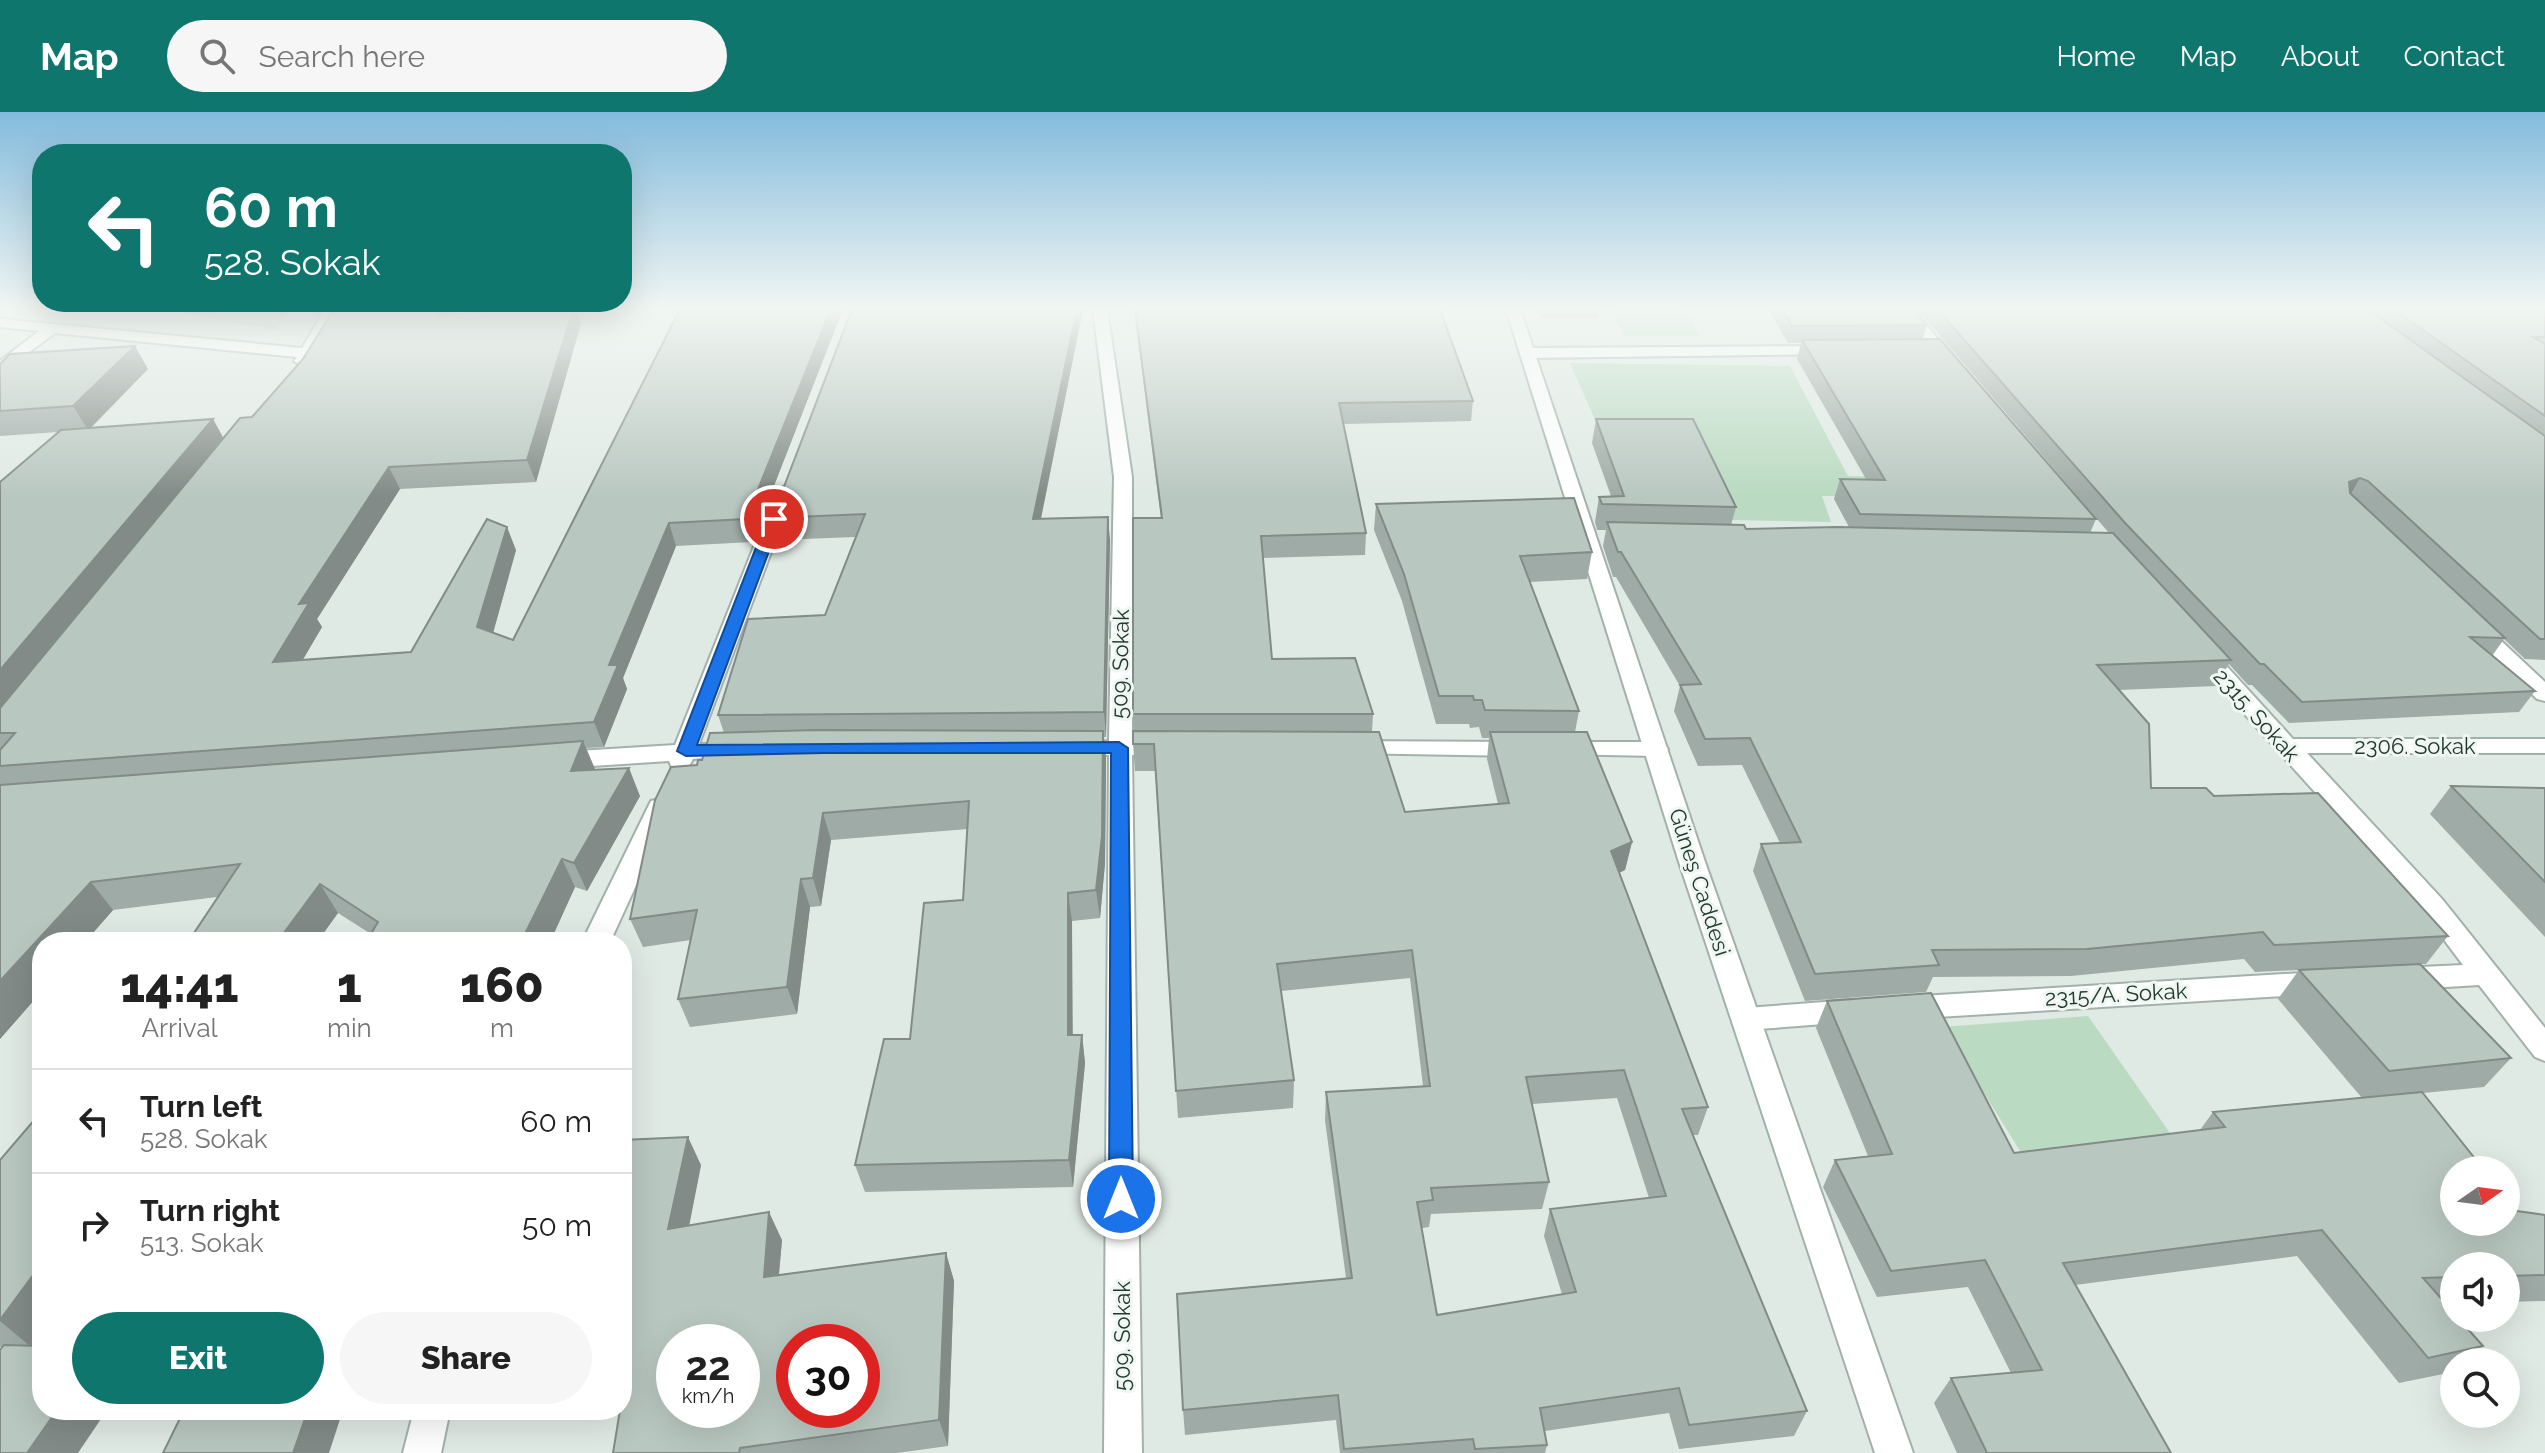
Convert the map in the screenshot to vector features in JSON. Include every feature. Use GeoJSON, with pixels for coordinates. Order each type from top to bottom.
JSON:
{"type":"FeatureCollection","features":[{"type":"Feature","properties":{"kind":"street"},"geometry":{"type":"LineString","coordinates":[[289,377],[293,372]]}},
{"type":"Feature","properties":{"kind":"street","name":"509. Sokak"},"geometry":{"type":"LineString","coordinates":[[1109,372],[1123,477],[1119,748],[1123,1453]]}},
{"type":"Feature","properties":{"kind":"street","name":"Güneş Caddesi"},"geometry":{"type":"LineString","coordinates":[[1536,372],[1596,539],[1656,749],[1894,1453]]}},
{"type":"Feature","properties":{"kind":"street"},"geometry":{"type":"LineString","coordinates":[[1955,372],[1965,381]]}},
{"type":"Feature","properties":{"kind":"street"},"geometry":{"type":"LineString","coordinates":[[601,932],[686,751],[790,477]]}},
{"type":"Feature","properties":{"kind":"street"},"geometry":{"type":"LineString","coordinates":[[2457,610],[2545,694]]}},
{"type":"Feature","properties":{"kind":"street","name":"2315. Sokak"},"geometry":{"type":"LineString","coordinates":[[2191,642],[2433,906],[2545,1049]]}},
{"type":"Feature","properties":{"kind":"street","name":"2306. Sokak"},"geometry":{"type":"LineString","coordinates":[[2285,746],[2545,746]]}},
{"type":"Feature","properties":{"kind":"street"},"geometry":{"type":"LineString","coordinates":[[1042,748],[1183,748]]}},
{"type":"Feature","properties":{"kind":"street"},"geometry":{"type":"LineString","coordinates":[[1325,748],[1656,749]]}},
{"type":"Feature","properties":{"kind":"street"},"geometry":{"type":"LineString","coordinates":[[542,762],[686,751],[762,749]]}},
{"type":"Feature","properties":{"kind":"street"},"geometry":{"type":"LineString","coordinates":[[2376,980],[2485,974]]}},
{"type":"Feature","properties":{"kind":"street","name":"2315/A. Sokak"},"geometry":{"type":"LineString","coordinates":[[1746,1019],[2080,995],[2345,981]]}},
{"type":"Feature","properties":{"kind":"street"},"geometry":{"type":"LineString","coordinates":[[422,1453],[430,1420]]}},
{"type":"Feature","properties":{"kind":"green space"},"geometry":{"type":"Polygon","coordinates":[[[1574,372],[1793,372],[1848,476],[2005,478],[2020,496],[1822,496],[1831,522],[1632,518],[1604,440],[1574,372]]]}},
{"type":"Feature","properties":{"kind":"green space"},"geometry":{"type":"Polygon","coordinates":[[[2088,1016],[2172,1136],[2022,1154],[1943,1027],[2088,1016]]]}},
{"type":"Feature","properties":{"kind":"building"},"geometry":{"type":"Polygon","coordinates":[[[0,372],[109,372],[73,406],[0,411],[0,372]]]}},
{"type":"Feature","properties":{"kind":"building"},"geometry":{"type":"Polygon","coordinates":[[[292,372],[554,372],[527,460],[389,467],[299,604],[309,603],[273,662],[411,652],[487,519],[507,527],[477,627],[513,640],[648,372],[806,372],[746,519],[669,523],[609,665],[618,665],[594,722],[0,766],[0,750],[15,733],[0,733],[0,708],[240,418],[252,417],[292,372]]]}},
{"type":"Feature","properties":{"kind":"building"},"geometry":{"type":"Polygon","coordinates":[[[828,372],[1064,372],[1033,519],[1108,517],[1104,712],[718,715],[748,619],[825,615],[865,514],[772,518],[828,372]]]}},
{"type":"Feature","properties":{"kind":"building"},"geometry":{"type":"Polygon","coordinates":[[[1143,372],[1462,372],[1473,401],[1339,403],[1366,533],[1261,536],[1272,659],[1355,658],[1373,714],[1133,714],[1133,518],[1162,518],[1143,372]]]}},
{"type":"Feature","properties":{"kind":"building"},"geometry":{"type":"Polygon","coordinates":[[[1821,372],[1968,372],[2096,519],[1860,514],[1840,479],[1885,480],[1821,372]]]}},
{"type":"Feature","properties":{"kind":"building"},"geometry":{"type":"Polygon","coordinates":[[[1992,372],[2455,372],[2545,436],[2545,639],[2540,639],[2368,481],[2360,478],[2349,482],[2350,493],[2505,638],[2470,637],[2535,691],[2302,702],[2264,664],[2260,664],[2126,524],[1992,372]]]}},
{"type":"Feature","properties":{"kind":"building"},"geometry":{"type":"Polygon","coordinates":[[[2482,372],[2545,372],[2545,416],[2482,372]]]}},
{"type":"Feature","properties":{"kind":"building"},"geometry":{"type":"Polygon","coordinates":[[[213,419],[0,670],[0,482],[61,430],[213,419]]]}},
{"type":"Feature","properties":{"kind":"building"},"geometry":{"type":"Polygon","coordinates":[[[1596,419],[1693,419],[1736,507],[1602,504],[1599,497],[1624,496],[1596,419]]]}},
{"type":"Feature","properties":{"kind":"building"},"geometry":{"type":"Polygon","coordinates":[[[1574,498],[1592,552],[1520,556],[1579,711],[1485,710],[1482,700],[1474,700],[1473,696],[1439,696],[1404,574],[1376,504],[1574,498]]]}},
{"type":"Feature","properties":{"kind":"building"},"geometry":{"type":"Polygon","coordinates":[[[1607,522],[1744,525],[1746,529],[1837,527],[2113,533],[2231,660],[2097,665],[2149,724],[2151,788],[2206,788],[2214,796],[2318,793],[2448,936],[2274,945],[2263,932],[2087,949],[1932,950],[1939,965],[1815,974],[1761,844],[1801,842],[1750,738],[1705,739],[1680,685],[1701,684],[1621,552],[1618,552],[1607,522]]]}},
{"type":"Feature","properties":{"kind":"building"},"geometry":{"type":"Polygon","coordinates":[[[816,730],[1103,731],[1102,836],[1096,890],[1068,893],[1068,1035],[1082,1035],[1069,1160],[855,1165],[884,1039],[910,1039],[924,903],[963,900],[969,801],[823,813],[813,878],[801,879],[787,987],[678,999],[697,910],[630,919],[655,800],[671,767],[697,765],[698,760],[702,760],[710,733],[816,730]]]}},
{"type":"Feature","properties":{"kind":"building"},"geometry":{"type":"Polygon","coordinates":[[[1133,731],[1379,732],[1405,812],[1509,803],[1490,732],[1587,732],[1632,842],[1611,851],[1708,1107],[1682,1109],[1807,1411],[1689,1425],[1679,1388],[1540,1408],[1547,1445],[1475,1449],[1473,1439],[1344,1449],[1338,1395],[1183,1410],[1177,1294],[1352,1278],[1326,1092],[1430,1086],[1412,950],[1277,964],[1294,1080],[1176,1091],[1154,744],[1133,744],[1133,731]],[[1624,1070],[1526,1077],[1549,1182],[1431,1188],[1433,1200],[1417,1202],[1437,1315],[1576,1292],[1550,1209],[1666,1196],[1624,1070]]]}},
{"type":"Feature","properties":{"kind":"building"},"geometry":{"type":"Polygon","coordinates":[[[583,741],[571,771],[629,768],[574,863],[562,859],[526,932],[372,932],[378,922],[320,884],[284,932],[195,932],[240,864],[91,882],[45,932],[32,932],[32,946],[0,981],[0,785],[583,741]]]}},
{"type":"Feature","properties":{"kind":"building"},"geometry":{"type":"Polygon","coordinates":[[[2451,786],[2545,788],[2545,882],[2451,786]]]}},
{"type":"Feature","properties":{"kind":"building"},"geometry":{"type":"Polygon","coordinates":[[[2420,964],[2511,1058],[2389,1071],[2299,970],[2420,964]]]}},
{"type":"Feature","properties":{"kind":"building"},"geometry":{"type":"Polygon","coordinates":[[[1931,993],[2014,1153],[2225,1127],[2213,1112],[2422,1092],[2473,1156],[2440,1156],[2440,1236],[2520,1236],[2520,1211],[2545,1215],[2545,1275],[2520,1276],[2520,1252],[2440,1252],[2440,1277],[2423,1278],[2440,1297],[2440,1332],[2470,1332],[2483,1346],[2440,1348],[2440,1355],[2428,1358],[2322,1230],[2063,1263],[2171,1453],[1987,1453],[1951,1378],[2042,1370],[1985,1260],[1891,1271],[1835,1160],[1892,1154],[1827,1001],[1931,993]]]}},
{"type":"Feature","properties":{"kind":"building"},"geometry":{"type":"Polygon","coordinates":[[[32,1123],[32,1277],[0,1320],[0,1160],[32,1123]]]}},
{"type":"Feature","properties":{"kind":"building"},"geometry":{"type":"Polygon","coordinates":[[[688,1137],[668,1229],[769,1212],[764,1277],[946,1253],[939,1420],[740,1448],[739,1453],[613,1453],[618,1420],[632,1420],[632,1140],[688,1137]]]}},
{"type":"Feature","properties":{"kind":"building"},"geometry":{"type":"Polygon","coordinates":[[[4,1345],[32,1346],[32,1420],[50,1420],[27,1453],[0,1453],[0,1350],[4,1345]]]}},
{"type":"Feature","properties":{"kind":"building"},"geometry":{"type":"Polygon","coordinates":[[[179,1420],[305,1420],[293,1453],[163,1453],[179,1420]]]}},
{"type":"Feature","properties":{"kind":"route"},"geometry":{"type":"LineString","coordinates":[[774,519],[686,751],[824,747],[1119,748],[1121,1199]]}}]}
